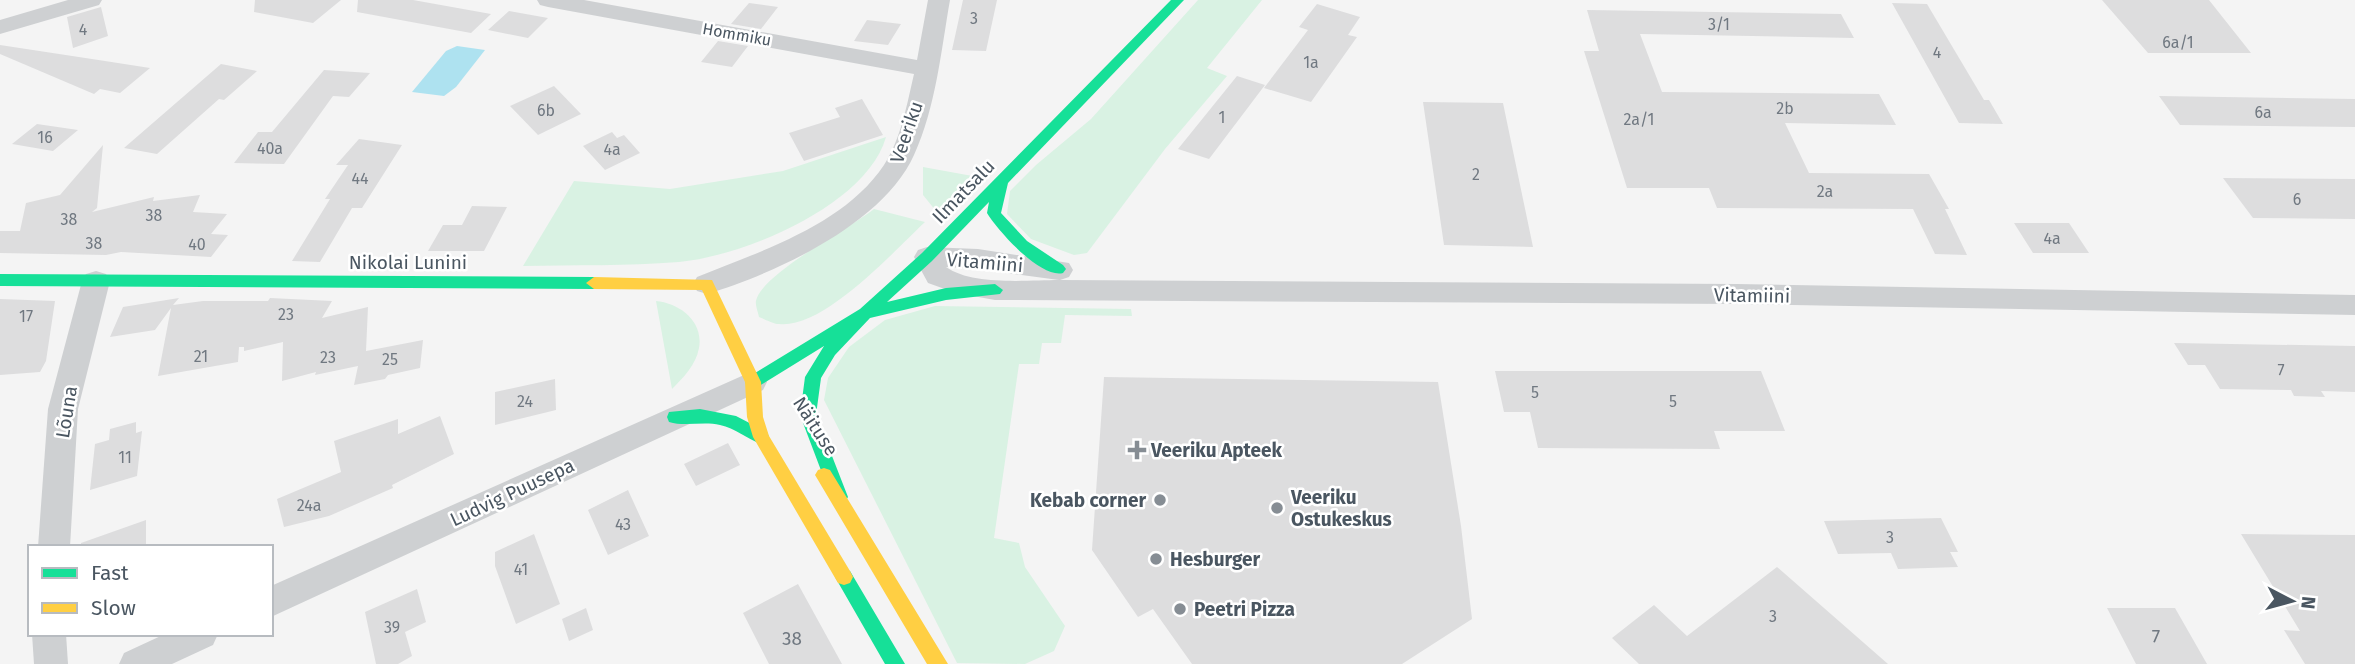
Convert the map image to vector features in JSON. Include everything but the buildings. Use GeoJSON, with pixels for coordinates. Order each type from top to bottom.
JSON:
{"type":"FeatureCollection","features":[{"type":"Feature","properties":{"kind":"street"},"geometry":{"type":"LineString","coordinates":[[0,27],[91,0]]}},
{"type":"Feature","properties":{"kind":"street","name":"Hommiku"},"geometry":{"type":"LineString","coordinates":[[548,0],[926,69]]}},
{"type":"Feature","properties":{"kind":"street","name":"Veeriku"},"geometry":{"type":"LineString","coordinates":[[707,284],[796,247],[858,207],[894,170],[907,138],[926,69],[939,0]]}},
{"type":"Feature","properties":{"kind":"street","name":"Ilmatsalu"},"geometry":{"type":"LineString","coordinates":[[763,391],[865,313],[927,257],[1178,0]]}},
{"type":"Feature","properties":{"kind":"street"},"geometry":{"type":"LineString","coordinates":[[1001,182],[994,213],[1004,230],[1021,248],[1058,269]]}},
{"type":"Feature","properties":{"kind":"street","name":"Vitamiini"},"geometry":{"type":"LineString","coordinates":[[927,257],[978,259],[1058,269],[1148,289]]}},
{"type":"Feature","properties":{"kind":"street","name":"Vitamiini"},"geometry":{"type":"LineString","coordinates":[[927,257],[938,276],[956,283],[995,290],[1148,289],[2138,299],[2355,305]]}},
{"type":"Feature","properties":{"kind":"street","name":"Nikolai Lunini"},"geometry":{"type":"LineString","coordinates":[[0,279],[707,284]]}},
{"type":"Feature","properties":{"kind":"street","name":"Lõuna"},"geometry":{"type":"LineString","coordinates":[[54,545],[62,408],[96,281]]}},
{"type":"Feature","properties":{"kind":"street"},"geometry":{"type":"LineString","coordinates":[[707,284],[763,391],[755,417],[761,437],[895,664]]}},
{"type":"Feature","properties":{"kind":"street"},"geometry":{"type":"LineString","coordinates":[[839,497],[808,415],[813,377],[829,351],[865,313],[946,294],[995,290]]}},
{"type":"Feature","properties":{"kind":"street","name":"Ludvig Puusepa"},"geometry":{"type":"LineString","coordinates":[[273,601],[675,417],[763,391]]}},
{"type":"Feature","properties":{"kind":"street"},"geometry":{"type":"LineString","coordinates":[[675,417],[708,415],[736,419],[761,437]]}},
{"type":"Feature","properties":{"kind":"street","name":"Näituse"},"geometry":{"type":"LineString","coordinates":[[803,445],[839,497],[938,664]]}},
{"type":"Feature","properties":{"kind":"street"},"geometry":{"type":"LineString","coordinates":[[49,636],[51,664]]}},
{"type":"Feature","properties":{"kind":"street"},"geometry":{"type":"LineString","coordinates":[[136,664],[197,636]]}},
{"type":"Feature","properties":{"kind":"green space"},"geometry":{"type":"Polygon","coordinates":[[[1198,0],[1262,0],[1207,68],[1227,76],[1165,149],[1087,253],[1074,255],[1031,239],[1007,214],[1010,191],[1036,165],[1091,119],[1198,0]]]}},
{"type":"Feature","properties":{"kind":"green space"},"geometry":{"type":"Polygon","coordinates":[[[886,137],[874,162],[855,184],[800,223],[768,238],[706,258],[679,262],[523,266],[574,181],[670,189],[783,171],[886,137]]]}},
{"type":"Feature","properties":{"kind":"green space"},"geometry":{"type":"Polygon","coordinates":[[[923,167],[978,177],[936,211],[923,195],[923,167]]]}},
{"type":"Feature","properties":{"kind":"green space"},"geometry":{"type":"Polygon","coordinates":[[[874,209],[925,222],[837,302],[797,322],[779,324],[759,317],[756,301],[773,278],[874,209]]]}},
{"type":"Feature","properties":{"kind":"green space"},"geometry":{"type":"Polygon","coordinates":[[[656,301],[673,305],[688,315],[700,338],[692,366],[672,389],[656,301]]]}},
{"type":"Feature","properties":{"kind":"green space"},"geometry":{"type":"Polygon","coordinates":[[[935,306],[1131,309],[1132,316],[1065,315],[1061,343],[1042,343],[1039,364],[1019,364],[994,538],[1019,543],[1025,567],[1065,626],[1054,651],[1025,664],[957,663],[824,400],[828,378],[849,347],[885,320],[935,306]]]}},
{"type":"Feature","properties":{"kind":"water"},"geometry":{"type":"Polygon","coordinates":[[[457,46],[485,50],[456,87],[444,96],[412,92],[446,51],[457,46]]]}},
{"type":"Feature","properties":{"kind":"traffic: fast"},"geometry":{"type":"LineString","coordinates":[[753,382],[865,313],[927,257],[1178,0]]}},
{"type":"Feature","properties":{"kind":"traffic: fast"},"geometry":{"type":"LineString","coordinates":[[1001,182],[994,213],[1022,245],[1058,269]]}},
{"type":"Feature","properties":{"kind":"traffic: fast"},"geometry":{"type":"LineString","coordinates":[[0,280],[594,283]]}},
{"type":"Feature","properties":{"kind":"traffic: fast"},"geometry":{"type":"LineString","coordinates":[[839,497],[808,415],[813,377],[829,351],[865,313],[946,294],[995,290]]}},
{"type":"Feature","properties":{"kind":"traffic: fast"},"geometry":{"type":"LineString","coordinates":[[675,417],[720,418],[761,437]]}},
{"type":"Feature","properties":{"kind":"traffic: fast"},"geometry":{"type":"LineString","coordinates":[[844,577],[895,664]]}},
{"type":"Feature","properties":{"kind":"traffic: slow"},"geometry":{"type":"LineString","coordinates":[[594,283],[707,284],[753,382],[755,417],[761,437],[844,577]]}},
{"type":"Feature","properties":{"kind":"traffic: slow"},"geometry":{"type":"LineString","coordinates":[[824,475],[938,664]]}},
{"type":"Feature","properties":{"kind":"place","name":"Veeriku Apteek"},"geometry":{"type":"Point","coordinates":[1137,450]}},
{"type":"Feature","properties":{"kind":"place","name":"Kebab corner"},"geometry":{"type":"Point","coordinates":[1160,500]}},
{"type":"Feature","properties":{"kind":"place","name":"Veeriku Ostukeskus"},"geometry":{"type":"Point","coordinates":[1277,508]}},
{"type":"Feature","properties":{"kind":"place","name":"Hesburger"},"geometry":{"type":"Point","coordinates":[1156,559]}},
{"type":"Feature","properties":{"kind":"place","name":"Peetri Pizza"},"geometry":{"type":"Point","coordinates":[1180,609]}}]}
